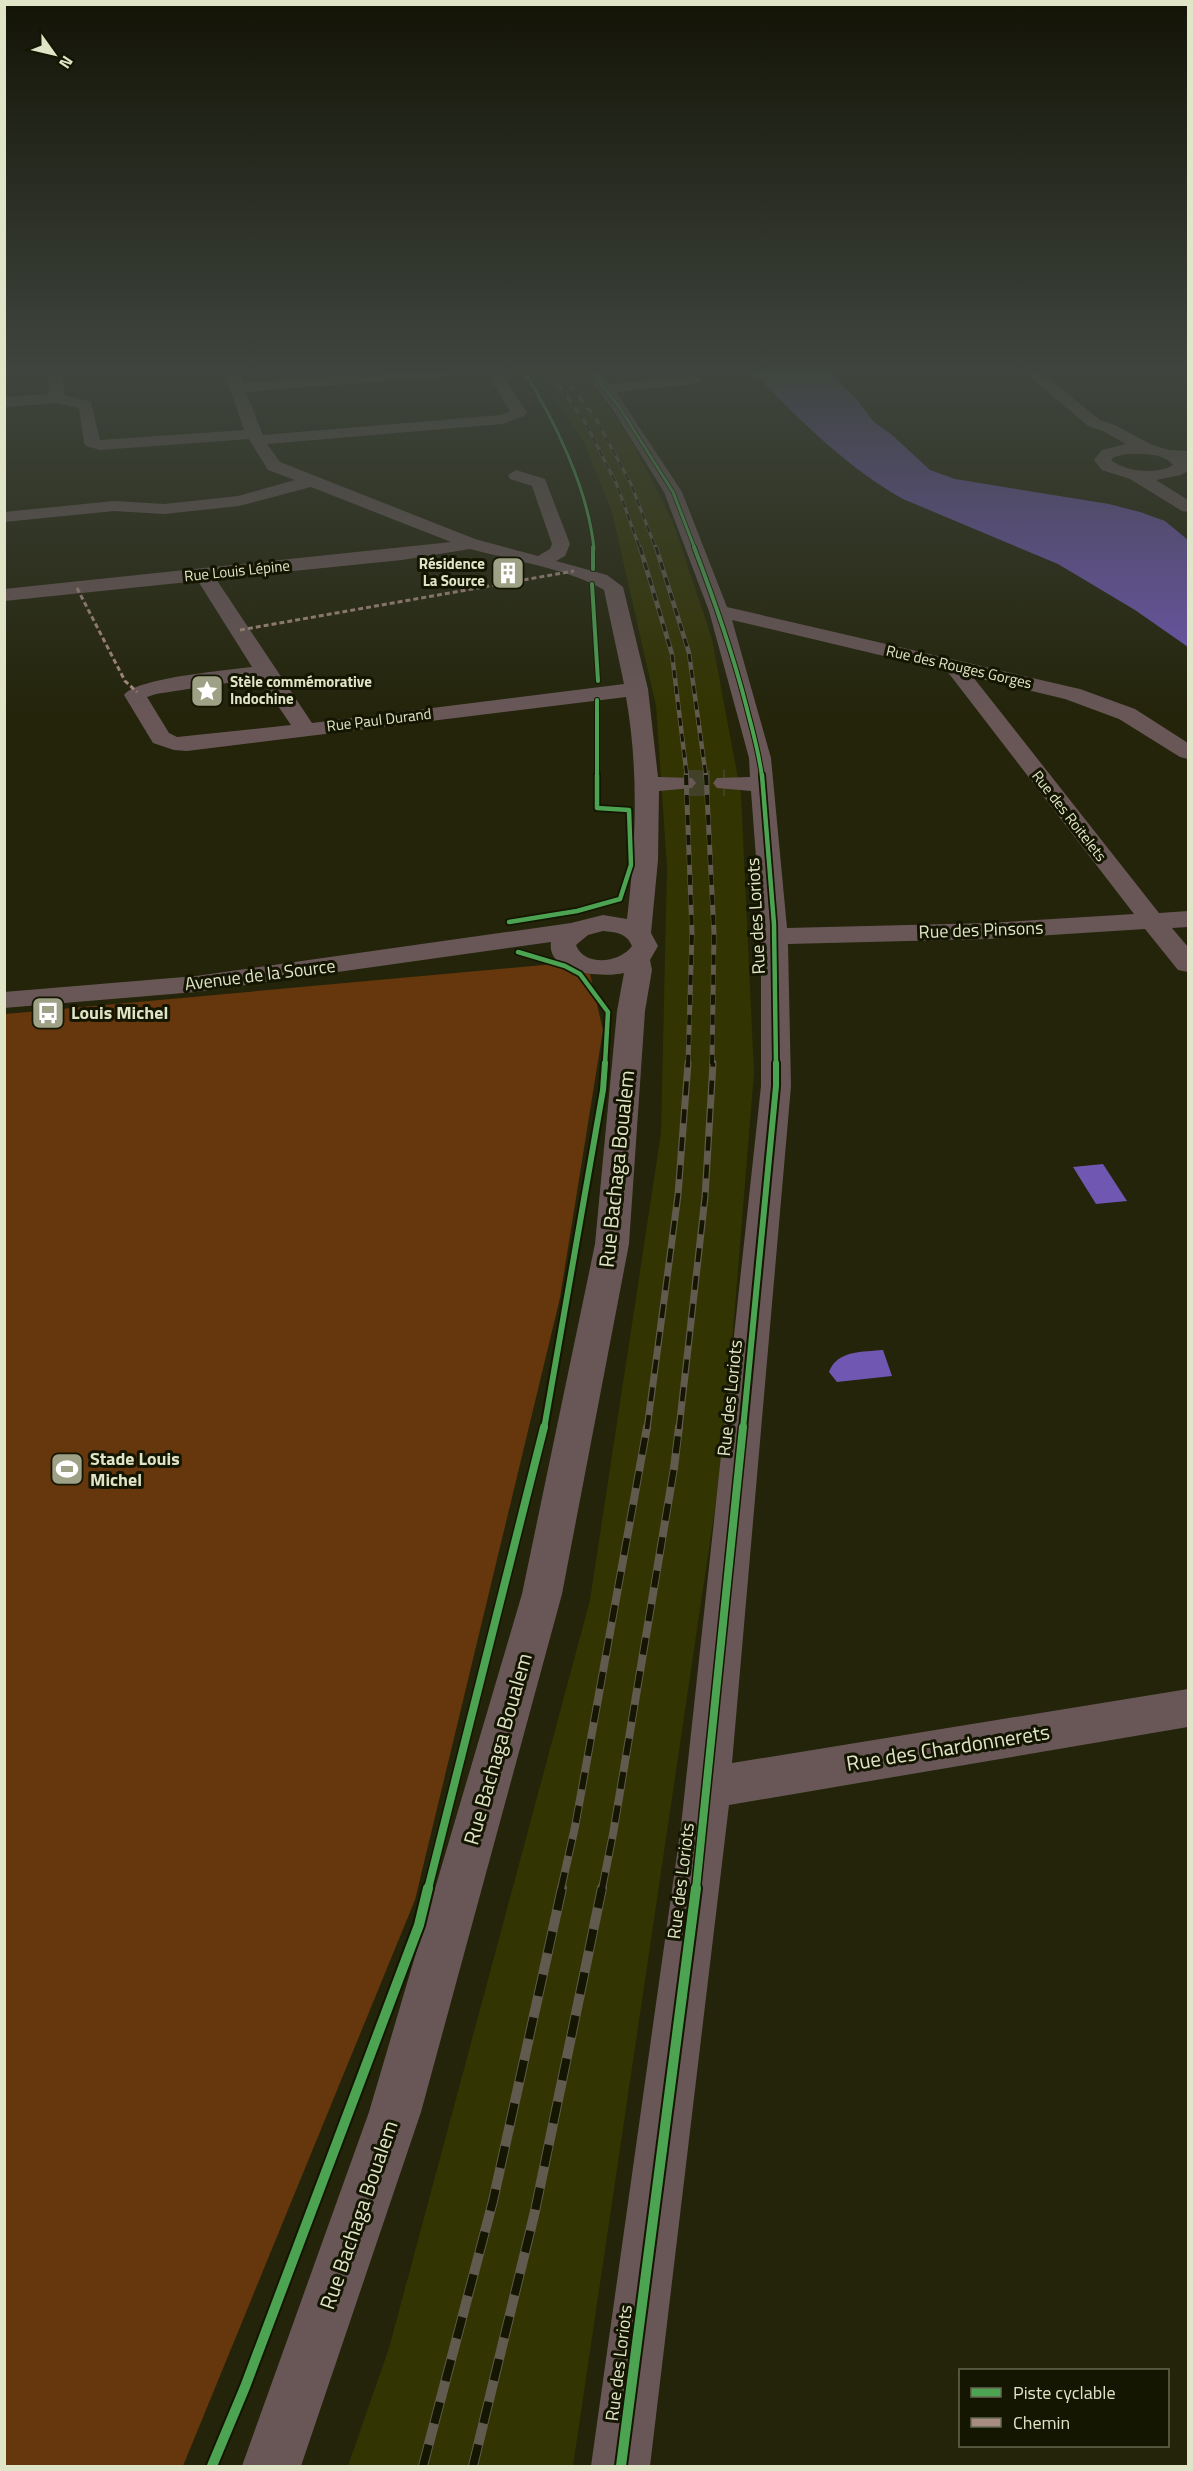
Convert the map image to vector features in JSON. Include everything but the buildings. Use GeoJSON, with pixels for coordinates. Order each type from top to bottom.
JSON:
{"type":"FeatureCollection","features":[{"type":"Feature","properties":{"kind":"street"},"geometry":{"type":"LineString","coordinates":[[4,517],[114,506],[164,509],[239,501],[304,483]]}},
{"type":"Feature","properties":{"kind":"street"},"geometry":{"type":"LineString","coordinates":[[318,483],[469,543],[540,562],[558,552],[561,544],[539,483]]}},
{"type":"Feature","properties":{"kind":"street","name":"Rue des Loriots"},"geometry":{"type":"LineString","coordinates":[[621,2466],[708,1788],[776,1086],[774,936],[760,759],[735,662],[719,611],[668,483]]}},
{"type":"Feature","properties":{"kind":"street"},"geometry":{"type":"LineString","coordinates":[[1149,483],[1188,507]]}},
{"type":"Feature","properties":{"kind":"street","name":"Rue Louis Lépine"},"geometry":{"type":"LineString","coordinates":[[4,595],[457,548],[469,543]]}},
{"type":"Feature","properties":{"kind":"street","name":"Rue Bachaga Boualem"},"geometry":{"type":"LineString","coordinates":[[272,2466],[395,2112],[542,1594],[612,1244],[646,863],[647,784],[637,689],[613,587],[600,579],[540,562]]}},
{"type":"Feature","properties":{"kind":"street","name":"Rue Paul Durand"},"geometry":{"type":"LineString","coordinates":[[204,575],[265,671],[306,730],[637,689]]}},
{"type":"Feature","properties":{"kind":"street","name":"Rue des Rouges Gorges"},"geometry":{"type":"LineString","coordinates":[[719,611],[1072,694],[1127,714],[1188,752]]}},
{"type":"Feature","properties":{"kind":"street","name":"Rue des Roitelets"},"geometry":{"type":"LineString","coordinates":[[953,665],[1152,922],[1188,964]]}},
{"type":"Feature","properties":{"kind":"street"},"geometry":{"type":"LineString","coordinates":[[265,671],[151,688],[135,695],[161,738],[174,743],[187,744],[306,730]]}},
{"type":"Feature","properties":{"kind":"street"},"geometry":{"type":"LineString","coordinates":[[647,784],[684,783]]}},
{"type":"Feature","properties":{"kind":"street"},"geometry":{"type":"LineString","coordinates":[[725,783],[762,784]]}},
{"type":"Feature","properties":{"kind":"street"},"geometry":{"type":"LineString","coordinates":[[603,923],[628,927],[637,946],[617,967],[606,968],[581,964],[569,942],[581,927],[603,923],[622,916],[642,900]]}},
{"type":"Feature","properties":{"kind":"street","name":"Rue des Pinsons"},"geometry":{"type":"LineString","coordinates":[[774,936],[988,931],[1188,920]]}},
{"type":"Feature","properties":{"kind":"street","name":"Avenue de la Source"},"geometry":{"type":"LineString","coordinates":[[4,1000],[196,984],[515,941],[569,942]]}},
{"type":"Feature","properties":{"kind":"street"},"geometry":{"type":"LineString","coordinates":[[606,968],[631,1011]]}},
{"type":"Feature","properties":{"kind":"street","name":"Rue des Chardonnerets"},"geometry":{"type":"LineString","coordinates":[[708,1788],[1188,1708]]}},
{"type":"Feature","properties":{"kind":"shaded area"},"geometry":{"type":"Polygon","coordinates":[[[600,483],[653,483],[673,522],[712,639],[741,794],[754,1073],[723,1454],[573,2466],[348,2466],[389,2348],[590,1600],[661,1133],[667,868],[656,706],[612,512],[600,483]]]}},
{"type":"Feature","properties":{"kind":"shaded area"},"geometry":{"type":"Polygon","coordinates":[[[877,483],[982,483],[1109,504],[1165,521],[1188,540],[1188,647],[1135,610],[1058,564],[903,499],[877,483]]]}},
{"type":"Feature","properties":{"kind":"shaded area"},"geometry":{"type":"Polygon","coordinates":[[[587,961],[603,1030],[560,1298],[415,1900],[183,2466],[5,2466],[5,1014],[587,961]]]}},
{"type":"Feature","properties":{"kind":"shaded area"},"geometry":{"type":"Polygon","coordinates":[[[1103,1164],[1127,1201],[1096,1204],[1073,1167],[1103,1164]]]}},
{"type":"Feature","properties":{"kind":"shaded area"},"geometry":{"type":"Polygon","coordinates":[[[883,1350],[892,1376],[837,1382],[829,1372],[833,1365],[844,1356],[883,1350]]]}},
{"type":"Feature","properties":{"kind":"tunnel"},"geometry":{"type":"LineString","coordinates":[[684,783],[725,783]]}},
{"type":"Feature","properties":{"kind":"railway"},"geometry":{"type":"LineString","coordinates":[[616,483],[640,549]]}},
{"type":"Feature","properties":{"kind":"railway"},"geometry":{"type":"LineString","coordinates":[[631,483],[656,549]]}},
{"type":"Feature","properties":{"kind":"railway"},"geometry":{"type":"LineString","coordinates":[[640,547],[672,654],[687,777]]}},
{"type":"Feature","properties":{"kind":"railway"},"geometry":{"type":"LineString","coordinates":[[656,547],[689,653],[706,777]]}},
{"type":"Feature","properties":{"kind":"railway"},"geometry":{"type":"LineString","coordinates":[[686,775],[692,933],[688,1064]]}},
{"type":"Feature","properties":{"kind":"railway"},"geometry":{"type":"LineString","coordinates":[[706,775],[714,933],[712,1064]]}},
{"type":"Feature","properties":{"kind":"railway"},"geometry":{"type":"LineString","coordinates":[[647,1429],[678,1195],[688,1063]]}},
{"type":"Feature","properties":{"kind":"railway"},"geometry":{"type":"LineString","coordinates":[[679,1429],[705,1197],[713,1063]]}},
{"type":"Feature","properties":{"kind":"railway"},"geometry":{"type":"LineString","coordinates":[[561,1889],[575,1827],[647,1427]]}},
{"type":"Feature","properties":{"kind":"railway"},"geometry":{"type":"LineString","coordinates":[[602,1889],[613,1834],[679,1427]]}},
{"type":"Feature","properties":{"kind":"railway"},"geometry":{"type":"LineString","coordinates":[[423,2466],[493,2201],[562,1888]]}},
{"type":"Feature","properties":{"kind":"railway"},"geometry":{"type":"LineString","coordinates":[[473,2466],[535,2211],[602,1888]]}},
{"type":"Feature","properties":{"kind":"marked path"},"geometry":{"type":"LineString","coordinates":[[240,630],[574,571]]}},
{"type":"Feature","properties":{"kind":"marked path"},"geometry":{"type":"LineString","coordinates":[[77,588],[125,681],[137,692]]}},
{"type":"Feature","properties":{"kind":"cycle path"},"geometry":{"type":"LineString","coordinates":[[577,483],[592,535],[593,569]]}},
{"type":"Feature","properties":{"kind":"cycle path"},"geometry":{"type":"LineString","coordinates":[[621,2466],[704,1826],[776,1086],[774,924],[760,758],[719,611],[673,492],[668,483]]}},
{"type":"Feature","properties":{"kind":"cycle path"},"geometry":{"type":"LineString","coordinates":[[592,584],[598,681]]}},
{"type":"Feature","properties":{"kind":"cycle path"},"geometry":{"type":"LineString","coordinates":[[509,922],[577,911],[620,899],[631,865],[629,810],[597,808],[597,700]]}},
{"type":"Feature","properties":{"kind":"cycle path"},"geometry":{"type":"LineString","coordinates":[[212,2466],[245,2387],[419,1925],[544,1427],[603,1090],[608,1012],[580,974],[565,966],[518,952]]}},
{"type":"Feature","properties":{"kind":"place","name":"Résidence La Source"},"geometry":{"type":"Point","coordinates":[508,573]}},
{"type":"Feature","properties":{"kind":"place","name":"Stèle commémorative Indochine"},"geometry":{"type":"Point","coordinates":[207,691]}},
{"type":"Feature","properties":{"kind":"place","name":"Louis Michel"},"geometry":{"type":"Point","coordinates":[48,1013]}},
{"type":"Feature","properties":{"kind":"place","name":"Stade Louis Michel"},"geometry":{"type":"Point","coordinates":[67,1469]}}]}
